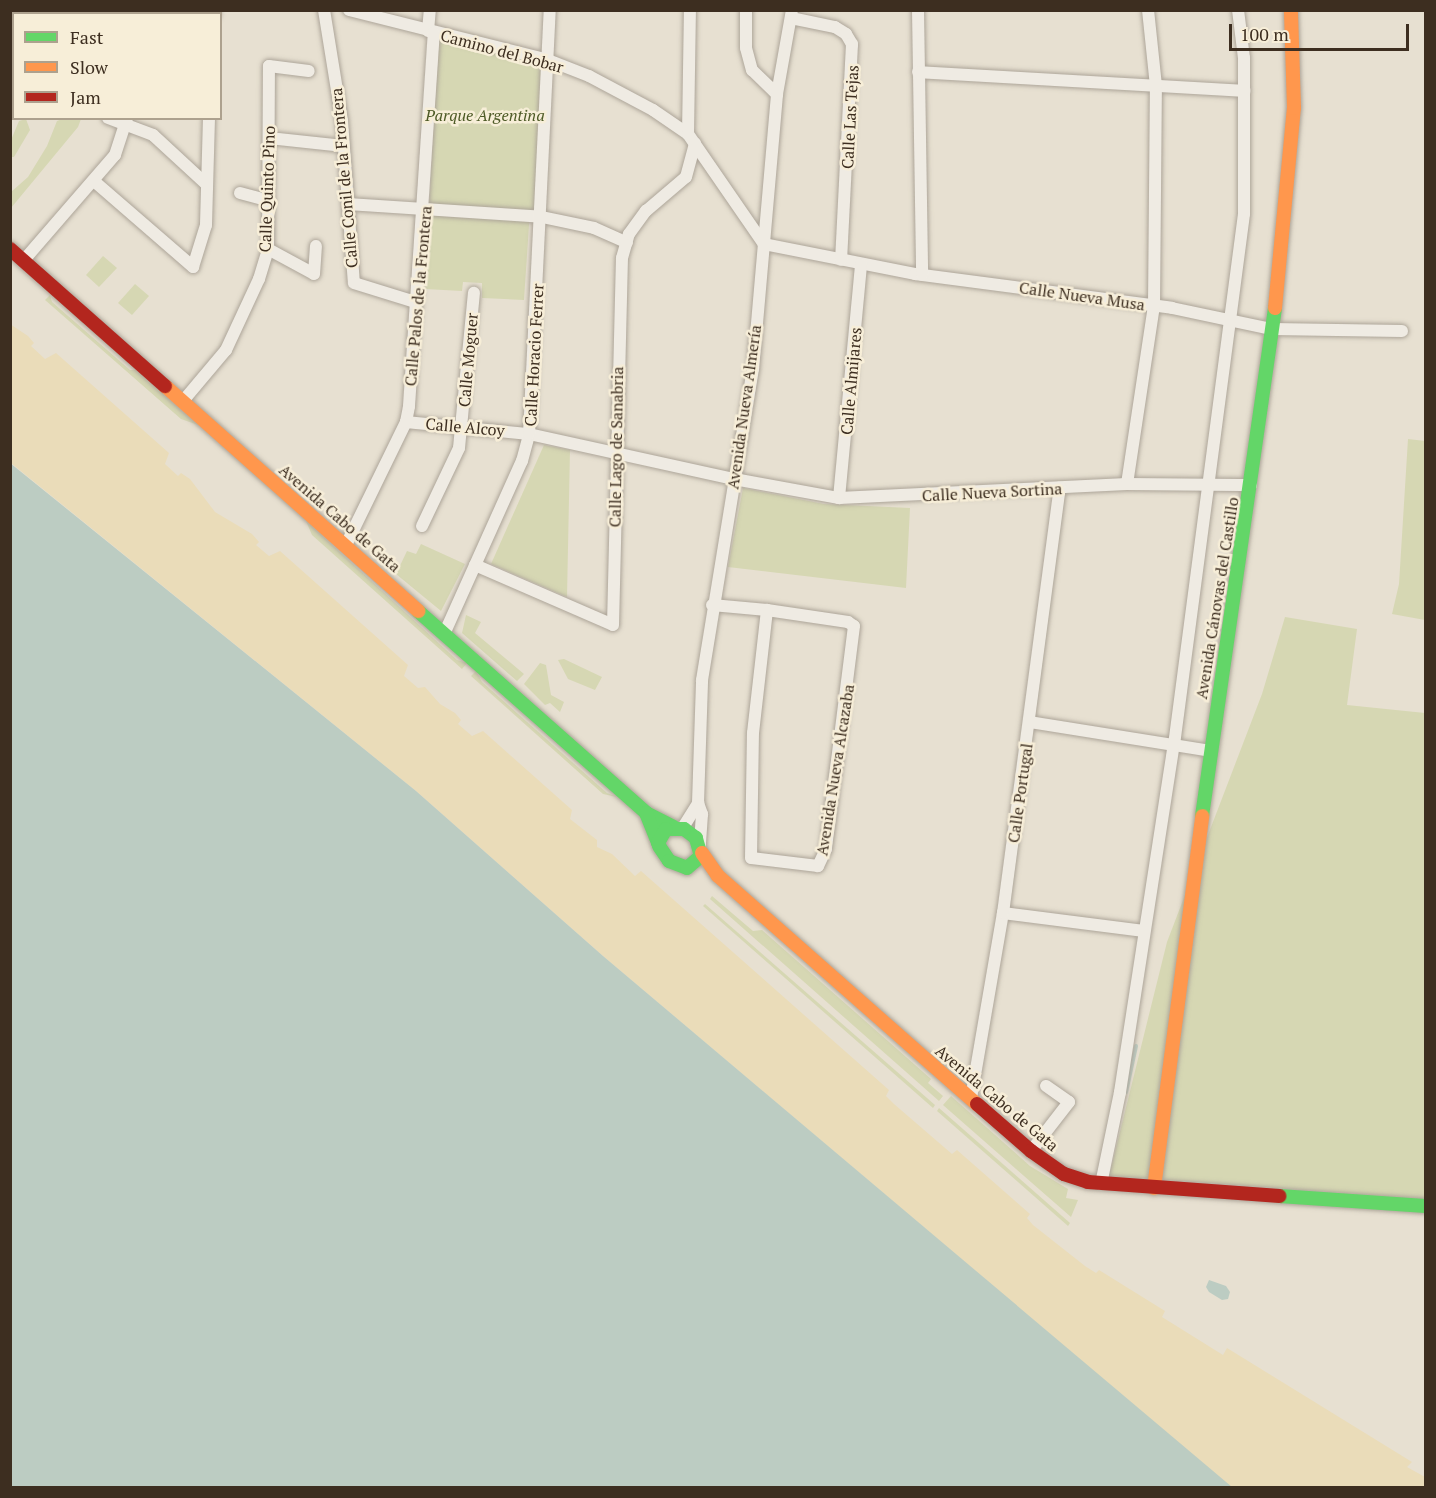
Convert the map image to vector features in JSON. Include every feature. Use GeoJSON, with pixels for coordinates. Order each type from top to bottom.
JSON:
{"type":"FeatureCollection","features":[{"type":"Feature","properties":{"kind":"main road","name":"Avenida Cánovas del Castillo"},"geometry":{"type":"LineString","coordinates":[[1154,1188],[1211,751],[1272,329],[1294,108],[1291,10]]}},
{"type":"Feature","properties":{"kind":"main road","name":"Avenida Cabo de Gata"},"geometry":{"type":"LineString","coordinates":[[10,249],[445,632],[646,813],[678,828]]}},
{"type":"Feature","properties":{"kind":"main road","name":"Avenida Cabo de Gata"},"geometry":{"type":"LineString","coordinates":[[646,813],[658,843]]}},
{"type":"Feature","properties":{"kind":"main road"},"geometry":{"type":"LineString","coordinates":[[678,828],[693,834],[701,849],[691,867],[669,861],[658,843],[662,834],[678,828]]}},
{"type":"Feature","properties":{"kind":"main road","name":"Avenida Cabo de Gata"},"geometry":{"type":"LineString","coordinates":[[701,849],[718,876],[1031,1151],[1070,1176],[1101,1184],[1425,1206]]}},
{"type":"Feature","properties":{"kind":"main road","name":"Avenida Cabo de Gata"},"geometry":{"type":"LineString","coordinates":[[691,867],[718,876]]}},
{"type":"Feature","properties":{"kind":"street","name":"Calle Conil de la Frontera"},"geometry":{"type":"LineString","coordinates":[[324,10],[344,146],[354,283],[415,302]]}},
{"type":"Feature","properties":{"kind":"street","name":"Camino del Bobar"},"geometry":{"type":"LineString","coordinates":[[349,10],[548,60],[644,105],[692,139],[764,244]]}},
{"type":"Feature","properties":{"kind":"street","name":"Calle Palos de la Frontera"},"geometry":{"type":"LineString","coordinates":[[346,545],[406,422],[425,210],[430,10]]}},
{"type":"Feature","properties":{"kind":"street","name":"Calle Horacio Ferrer"},"geometry":{"type":"LineString","coordinates":[[445,632],[530,434],[550,10]]}},
{"type":"Feature","properties":{"kind":"street","name":"Calle Lago de Sanabria"},"geometry":{"type":"LineString","coordinates":[[475,565],[613,626],[620,294],[627,243],[646,211],[686,177],[692,139],[690,10]]}},
{"type":"Feature","properties":{"kind":"street"},"geometry":{"type":"LineString","coordinates":[[746,10],[746,48],[752,69],[777,94]]}},
{"type":"Feature","properties":{"kind":"street"},"geometry":{"type":"LineString","coordinates":[[918,10],[922,275]]}},
{"type":"Feature","properties":{"kind":"street"},"geometry":{"type":"LineString","coordinates":[[1127,484],[1154,306],[1156,86],[1148,10]]}},
{"type":"Feature","properties":{"kind":"street"},"geometry":{"type":"LineString","coordinates":[[1101,1184],[1174,745],[1232,318],[1244,214],[1244,91],[1238,10]]}},
{"type":"Feature","properties":{"kind":"street","name":"Avenida Nueva Almería"},"geometry":{"type":"LineString","coordinates":[[701,849],[702,814],[698,802],[702,680],[712,605],[753,369],[777,94],[791,14]]}},
{"type":"Feature","properties":{"kind":"street","name":"Calle Las Tejas"},"geometry":{"type":"LineString","coordinates":[[791,14],[835,27],[846,34],[852,44],[841,260]]}},
{"type":"Feature","properties":{"kind":"street","name":"Calle Quinto Pino"},"geometry":{"type":"LineString","coordinates":[[183,401],[226,350],[259,279],[268,249],[269,66],[309,71]]}},
{"type":"Feature","properties":{"kind":"street"},"geometry":{"type":"LineString","coordinates":[[918,72],[1244,91]]}},
{"type":"Feature","properties":{"kind":"street"},"geometry":{"type":"LineString","coordinates":[[95,182],[194,267],[206,225],[205,183],[209,120]]}},
{"type":"Feature","properties":{"kind":"street"},"geometry":{"type":"LineString","coordinates":[[24,260],[95,182],[115,155],[126,122],[153,135],[205,183]]}},
{"type":"Feature","properties":{"kind":"street"},"geometry":{"type":"LineString","coordinates":[[269,138],[344,146]]}},
{"type":"Feature","properties":{"kind":"street"},"geometry":{"type":"LineString","coordinates":[[240,193],[269,201]]}},
{"type":"Feature","properties":{"kind":"street"},"geometry":{"type":"LineString","coordinates":[[348,204],[542,217],[594,228],[627,243]]}},
{"type":"Feature","properties":{"kind":"street","name":"Calle Nueva Musa"},"geometry":{"type":"LineString","coordinates":[[764,244],[922,275],[1232,318],[1272,329],[1402,331]]}},
{"type":"Feature","properties":{"kind":"street"},"geometry":{"type":"LineString","coordinates":[[268,249],[314,274],[315,246]]}},
{"type":"Feature","properties":{"kind":"street","name":"Calle Almijares"},"geometry":{"type":"LineString","coordinates":[[839,498],[861,264]]}},
{"type":"Feature","properties":{"kind":"street","name":"Calle Moguer"},"geometry":{"type":"LineString","coordinates":[[422,526],[459,448],[463,427],[474,293]]}},
{"type":"Feature","properties":{"kind":"street","name":"Calle Alcoy"},"geometry":{"type":"LineString","coordinates":[[406,422],[530,434],[617,451],[734,479]]}},
{"type":"Feature","properties":{"kind":"street","name":"Calle Nueva Sortina"},"geometry":{"type":"LineString","coordinates":[[734,479],[839,498],[1127,484],[1208,482],[1251,485]]}},
{"type":"Feature","properties":{"kind":"street","name":"Calle Portugal"},"geometry":{"type":"LineString","coordinates":[[971,1098],[1003,913],[1060,488]]}},
{"type":"Feature","properties":{"kind":"street","name":"Avenida Nueva Alcazaba"},"geometry":{"type":"LineString","coordinates":[[712,605],[766,610],[848,622],[854,626],[826,849],[818,867],[751,858],[754,713],[766,610]]}},
{"type":"Feature","properties":{"kind":"street"},"geometry":{"type":"LineString","coordinates":[[1030,723],[1211,751]]}},
{"type":"Feature","properties":{"kind":"street","name":"Avenida Nueva Almería"},"geometry":{"type":"LineString","coordinates":[[678,828],[698,802]]}},
{"type":"Feature","properties":{"kind":"street"},"geometry":{"type":"LineString","coordinates":[[1003,913],[1144,931]]}},
{"type":"Feature","properties":{"kind":"street"},"geometry":{"type":"LineString","coordinates":[[1031,1151],[1069,1102],[1046,1086]]}},
{"type":"Feature","properties":{"kind":"green space","name":"Parque Argentina"},"geometry":{"type":"Polygon","coordinates":[[[438,39],[540,65],[539,70],[544,72],[535,209],[530,210],[524,300],[482,298],[482,283],[463,282],[462,291],[425,289],[438,39]]]}},
{"type":"Feature","properties":{"kind":"green space"},"geometry":{"type":"Polygon","coordinates":[[[26,120],[30,130],[14,157],[11,157],[11,140],[19,121],[26,120]]]}},
{"type":"Feature","properties":{"kind":"green space"},"geometry":{"type":"Polygon","coordinates":[[[81,120],[78,127],[11,208],[11,192],[28,177],[47,146],[57,121],[81,120]]]}},
{"type":"Feature","properties":{"kind":"green space"},"geometry":{"type":"Polygon","coordinates":[[[103,256],[117,268],[99,287],[86,275],[103,256]]]}},
{"type":"Feature","properties":{"kind":"green space"},"geometry":{"type":"Polygon","coordinates":[[[135,284],[149,296],[132,315],[118,303],[135,284]]]}},
{"type":"Feature","properties":{"kind":"green space"},"geometry":{"type":"Polygon","coordinates":[[[50,295],[52,302],[130,370],[136,370],[198,425],[181,419],[45,300],[50,295]]]}},
{"type":"Feature","properties":{"kind":"green space"},"geometry":{"type":"Polygon","coordinates":[[[1408,439],[1425,441],[1425,620],[1392,614],[1399,584],[1408,439]]]}},
{"type":"Feature","properties":{"kind":"green space"},"geometry":{"type":"Polygon","coordinates":[[[544,445],[570,450],[567,597],[491,564],[544,445]]]}},
{"type":"Feature","properties":{"kind":"green space"},"geometry":{"type":"Polygon","coordinates":[[[743,488],[824,504],[910,508],[906,588],[728,567],[743,488]]]}},
{"type":"Feature","properties":{"kind":"green space"},"geometry":{"type":"Polygon","coordinates":[[[306,521],[457,660],[467,663],[462,669],[312,535],[306,521]]]}},
{"type":"Feature","properties":{"kind":"green space"},"geometry":{"type":"Polygon","coordinates":[[[421,544],[465,564],[441,611],[396,574],[407,551],[416,554],[421,544]]]}},
{"type":"Feature","properties":{"kind":"green space"},"geometry":{"type":"Polygon","coordinates":[[[466,615],[481,622],[475,633],[524,674],[517,681],[462,633],[466,615]]]}},
{"type":"Feature","properties":{"kind":"green space"},"geometry":{"type":"Polygon","coordinates":[[[1285,617],[1357,629],[1347,705],[1425,713],[1425,1199],[1109,1176],[1167,942],[1262,694],[1285,617]]]}},
{"type":"Feature","properties":{"kind":"green space"},"geometry":{"type":"Polygon","coordinates":[[[564,659],[602,677],[595,690],[568,679],[558,660],[564,659]]]}},
{"type":"Feature","properties":{"kind":"green space"},"geometry":{"type":"Polygon","coordinates":[[[540,663],[546,665],[551,695],[564,702],[560,712],[550,703],[545,705],[524,684],[540,663]]]}},
{"type":"Feature","properties":{"kind":"green space"},"geometry":{"type":"Polygon","coordinates":[[[476,671],[482,682],[607,793],[617,797],[603,794],[471,676],[476,671]]]}},
{"type":"Feature","properties":{"kind":"green space"},"geometry":{"type":"Polygon","coordinates":[[[712,896],[753,931],[762,930],[931,1079],[928,1083],[943,1096],[939,1101],[710,899],[712,896]]]}},
{"type":"Feature","properties":{"kind":"green space"},"geometry":{"type":"Polygon","coordinates":[[[705,904],[935,1105],[933,1108],[703,906],[705,904]]]}},
{"type":"Feature","properties":{"kind":"green space"},"geometry":{"type":"Polygon","coordinates":[[[951,1096],[1030,1166],[1068,1189],[1066,1198],[1078,1200],[1071,1217],[943,1105],[951,1096]]]}},
{"type":"Feature","properties":{"kind":"green space"},"geometry":{"type":"Polygon","coordinates":[[[939,1108],[1070,1223],[1068,1226],[937,1111],[939,1108]]]}},
{"type":"Feature","properties":{"kind":"sand"},"geometry":{"type":"Polygon","coordinates":[[[10,324],[28,336],[34,343],[31,346],[45,359],[56,353],[169,453],[165,464],[178,476],[181,473],[190,479],[215,512],[252,534],[259,542],[256,545],[269,556],[280,551],[408,665],[404,676],[418,688],[425,687],[440,704],[455,713],[461,720],[458,724],[472,736],[483,731],[572,810],[570,819],[597,840],[597,847],[612,854],[635,876],[641,871],[889,1090],[886,1096],[894,1104],[952,1154],[957,1150],[1030,1214],[1027,1218],[1033,1225],[1085,1266],[1096,1273],[1099,1270],[1165,1311],[1162,1317],[1223,1355],[1227,1348],[1412,1462],[1407,1467],[1425,1477],[1425,1487],[1231,1487],[603,956],[416,791],[11,463],[10,324]]]}},
{"type":"Feature","properties":{"kind":"shaded area"},"geometry":{"type":"Polygon","coordinates":[[[10,463],[416,791],[603,956],[1232,1487],[11,1487],[10,463]]]}},
{"type":"Feature","properties":{"kind":"shaded area"},"geometry":{"type":"Polygon","coordinates":[[[1209,1280],[1226,1286],[1230,1292],[1228,1299],[1222,1300],[1209,1292],[1206,1287],[1209,1280]]]}},
{"type":"Feature","properties":{"kind":"waterway"},"geometry":{"type":"LineString","coordinates":[[1126,1092],[1136,1046]]}},
{"type":"Feature","properties":{"kind":"traffic: fast"},"geometry":{"type":"LineString","coordinates":[[1202,816],[1275,308]]}},
{"type":"Feature","properties":{"kind":"traffic: fast"},"geometry":{"type":"LineString","coordinates":[[418,611],[646,813],[674,827]]}},
{"type":"Feature","properties":{"kind":"traffic: fast"},"geometry":{"type":"LineString","coordinates":[[646,813],[659,846],[669,861],[687,868],[701,856],[696,838],[684,829],[666,829],[658,843]]}},
{"type":"Feature","properties":{"kind":"traffic: fast"},"geometry":{"type":"LineString","coordinates":[[1279,1196],[1426,1206]]}},
{"type":"Feature","properties":{"kind":"traffic: slow"},"geometry":{"type":"LineString","coordinates":[[1275,308],[1294,108],[1291,10]]}},
{"type":"Feature","properties":{"kind":"traffic: slow"},"geometry":{"type":"LineString","coordinates":[[165,386],[418,611]]}},
{"type":"Feature","properties":{"kind":"traffic: slow"},"geometry":{"type":"LineString","coordinates":[[1154,1188],[1202,816]]}},
{"type":"Feature","properties":{"kind":"traffic: slow"},"geometry":{"type":"LineString","coordinates":[[702,853],[718,876],[977,1104]]}},
{"type":"Feature","properties":{"kind":"traffic: jam"},"geometry":{"type":"LineString","coordinates":[[10,249],[165,386]]}},
{"type":"Feature","properties":{"kind":"traffic: jam"},"geometry":{"type":"LineString","coordinates":[[977,1104],[1031,1151],[1064,1174],[1088,1182],[1279,1196]]}}]}
